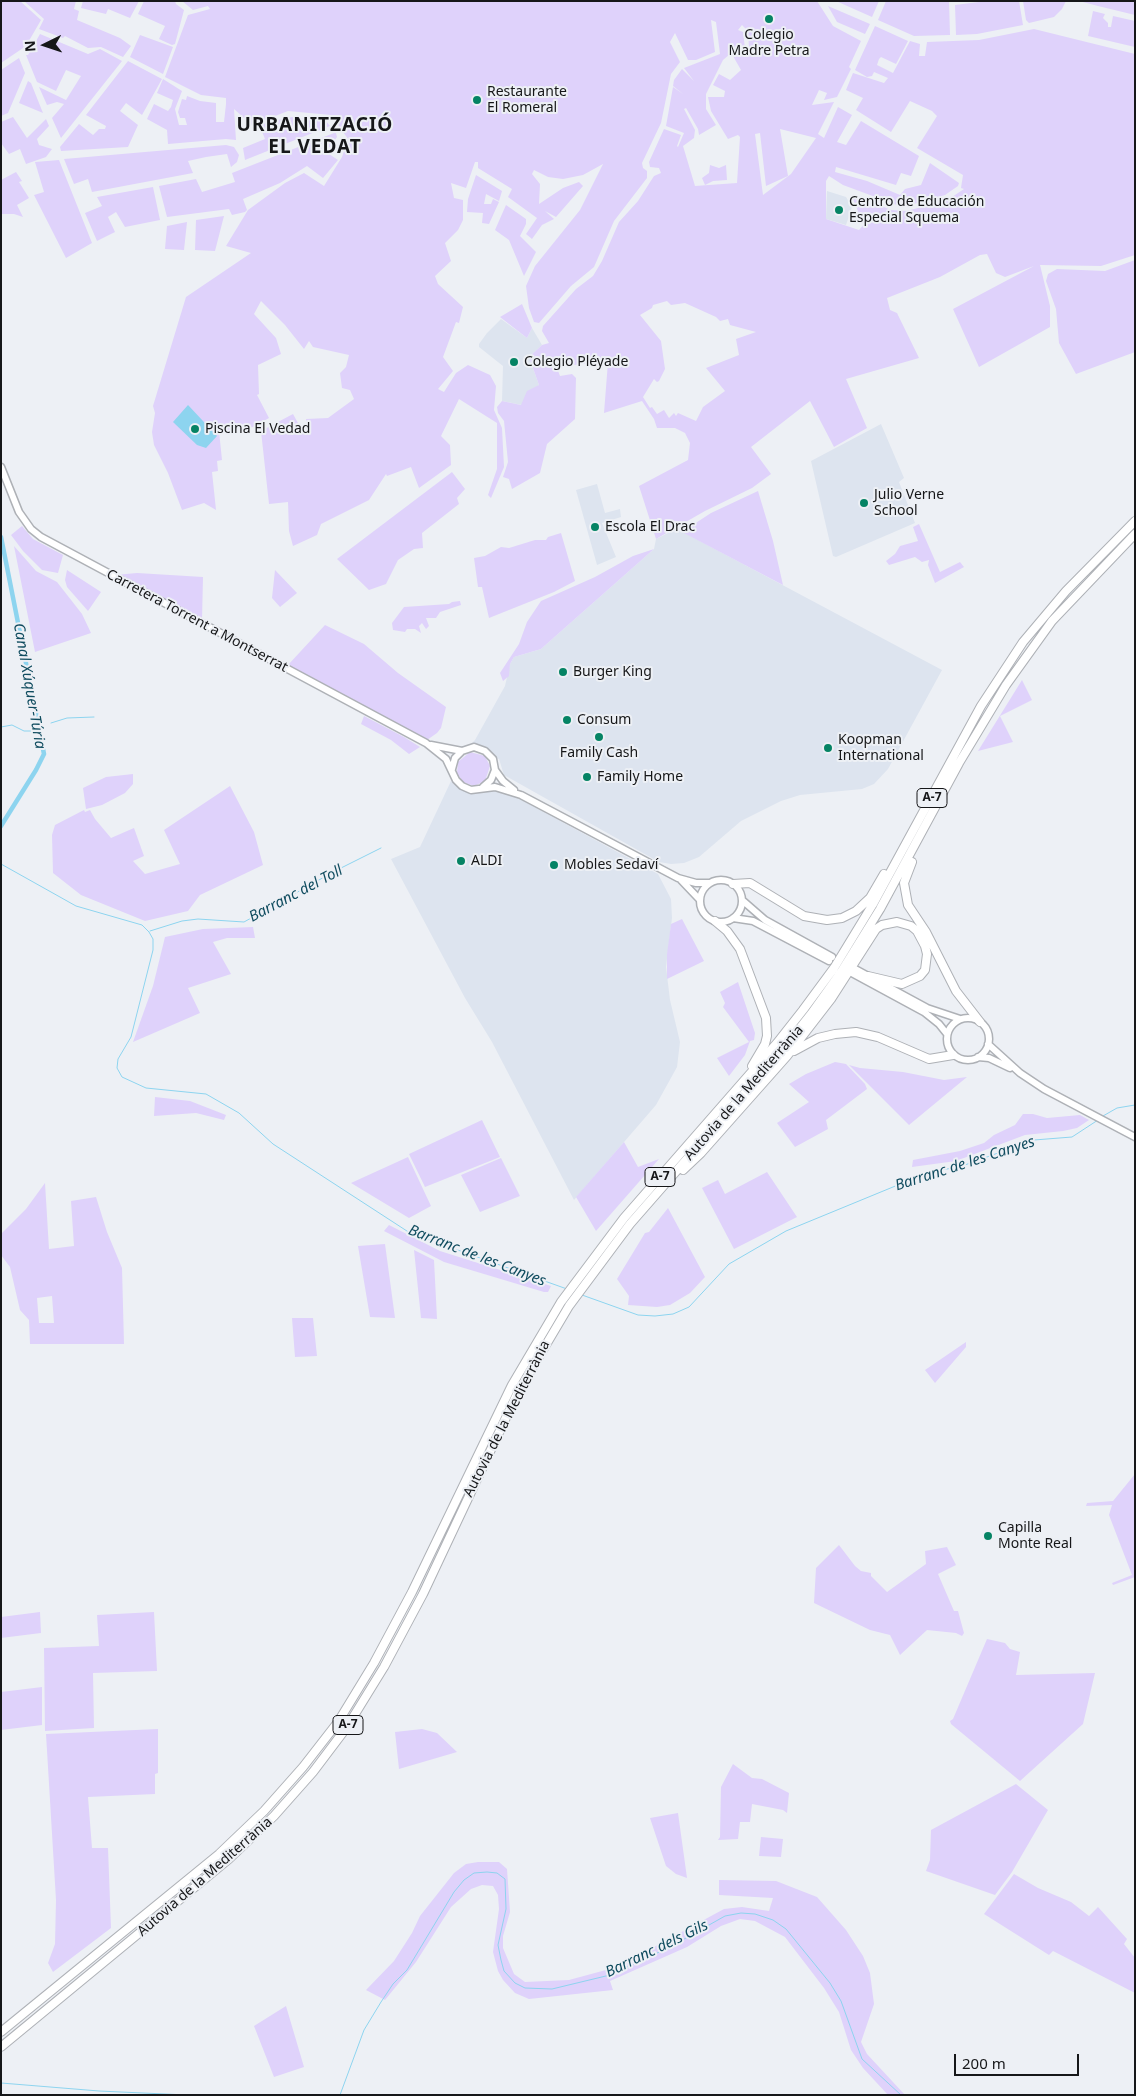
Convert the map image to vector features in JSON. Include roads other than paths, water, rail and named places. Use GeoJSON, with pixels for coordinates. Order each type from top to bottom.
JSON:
{"type":"FeatureCollection","features":[{"type":"Feature","properties":{"kind":"highway","name":"Autovia de la Mediterrània"},"geometry":{"type":"LineString","coordinates":[[1,2047],[229,1859],[274,1816],[313,1772],[347,1727],[384,1667],[423,1594],[518,1392],[569,1306],[590,1275],[662,1186],[784,1048],[816,1007],[841,972],[880,908],[981,706],[1023,642],[1066,591],[1135,521]]}},
{"type":"Feature","properties":{"kind":"highway","name":"Autovia de la Mediterrània"},"geometry":{"type":"LineString","coordinates":[[1,2032],[213,1860],[264,1811],[303,1768],[338,1722],[374,1663],[412,1592],[512,1385],[561,1302],[624,1218],[777,1043],[834,968],[983,722],[1031,648],[1074,595],[1135,534]]}},
{"type":"Feature","properties":{"kind":"highway"},"geometry":{"type":"LineString","coordinates":[[733,884],[745,883],[755,886],[795,912],[812,918],[827,920],[850,915],[870,898],[911,826],[927,815],[929,828],[906,876],[905,898],[912,913],[932,942],[956,991],[980,1022]]}},
{"type":"Feature","properties":{"kind":"highway"},"geometry":{"type":"LineString","coordinates":[[715,921],[727,931],[740,948],[768,1027],[764,1044],[745,1073],[741,1085]]}},
{"type":"Feature","properties":{"kind":"highway"},"geometry":{"type":"LineString","coordinates":[[662,1186],[674,1180],[702,1153],[787,1056],[830,999],[876,930],[882,925],[897,922],[911,926],[917,931],[926,946],[927,954],[925,970],[920,976],[902,984],[868,976]]}},
{"type":"Feature","properties":{"kind":"highway"},"geometry":{"type":"LineString","coordinates":[[787,1056],[808,1042],[828,1035],[856,1032],[878,1037],[929,1059],[953,1055]]}},
{"type":"Feature","properties":{"kind":"main road","name":"Carretera Torrent a Montserrat"},"geometry":{"type":"LineString","coordinates":[[1,467],[19,512],[31,528],[42,537],[426,743]]}},
{"type":"Feature","properties":{"kind":"main road"},"geometry":{"type":"LineString","coordinates":[[426,743],[462,751]]}},
{"type":"Feature","properties":{"kind":"main road"},"geometry":{"type":"LineString","coordinates":[[426,743],[446,759],[456,780],[462,786],[471,790],[495,787],[521,795]]}},
{"type":"Feature","properties":{"kind":"main road"},"geometry":{"type":"LineString","coordinates":[[452,769],[455,758],[462,751],[474,747],[485,751],[493,759],[495,770],[503,781],[521,795],[678,878],[696,883],[723,880],[733,884],[741,894],[742,900],[741,907],[733,918]]}},
{"type":"Feature","properties":{"kind":"main road"},"geometry":{"type":"LineString","coordinates":[[482,788],[491,780],[495,770]]}},
{"type":"Feature","properties":{"kind":"main road"},"geometry":{"type":"LineString","coordinates":[[678,878],[700,900]]}},
{"type":"Feature","properties":{"kind":"main road"},"geometry":{"type":"LineString","coordinates":[[709,883],[704,888],[700,900],[702,910],[715,921],[721,922],[733,918],[753,921],[831,959],[765,920],[742,900]]}},
{"type":"Feature","properties":{"kind":"main road"},"geometry":{"type":"LineString","coordinates":[[947,1034],[939,1024],[924,1012],[854,971],[868,976],[927,1008],[960,1019],[974,1019],[980,1022],[988,1032],[988,1044],[978,1058]]}},
{"type":"Feature","properties":{"kind":"main road"},"geometry":{"type":"LineString","coordinates":[[960,1019],[954,1022],[947,1034],[947,1045],[953,1055],[967,1060],[989,1058],[1020,1073],[1056,1097],[1094,1118],[1135,1137]]}},
{"type":"Feature","properties":{"kind":"main road"},"geometry":{"type":"LineString","coordinates":[[988,1044],[1020,1073]]}},
{"type":"Feature","properties":{"kind":"water","name":"Piscina El Vedad"},"geometry":{"type":"Polygon","coordinates":[[[188,405],[217,436],[206,448],[197,445],[173,422],[188,405]]]}},
{"type":"Feature","properties":{"kind":"waterway","name":"Canal Xúquer-Túria"},"geometry":{"type":"LineString","coordinates":[[1,537],[44,754],[1,826]]}},
{"type":"Feature","properties":{"kind":"waterway"},"geometry":{"type":"LineString","coordinates":[[51,723],[67,718],[94,717]]}},
{"type":"Feature","properties":{"kind":"waterway"},"geometry":{"type":"LineString","coordinates":[[1,727],[12,725],[24,731],[33,731]]}},
{"type":"Feature","properties":{"kind":"waterway","name":"Barranc del Toll"},"geometry":{"type":"LineString","coordinates":[[150,931],[182,921],[198,919],[244,922],[335,871],[381,848]]}},
{"type":"Feature","properties":{"kind":"waterway","name":"Barranc de les Canyes"},"geometry":{"type":"LineString","coordinates":[[1,864],[76,906],[142,925],[153,939],[153,950],[131,1037],[118,1059],[117,1068],[122,1077],[146,1088],[206,1094],[239,1113],[273,1144],[410,1233],[567,1289]]}},
{"type":"Feature","properties":{"kind":"waterway","name":"Barranc de les Canyes"},"geometry":{"type":"LineString","coordinates":[[1103,1116],[1117,1108],[1135,1105]]}},
{"type":"Feature","properties":{"kind":"waterway","name":"Barranc de les Canyes"},"geometry":{"type":"LineString","coordinates":[[582,1295],[638,1315],[673,1314],[689,1307],[729,1264],[786,1231],[927,1173],[962,1166],[1034,1140],[1072,1137],[1098,1120]]}},
{"type":"Feature","properties":{"kind":"waterway","name":"Barranc dels Gils"},"geometry":{"type":"LineString","coordinates":[[340,2095],[364,2030],[381,2002],[393,1984],[407,1970],[454,1892],[464,1880],[474,1873],[487,1872],[497,1873],[505,1879],[506,1909],[498,1945],[504,1971],[515,1983],[525,1988],[552,1989],[610,1975],[670,1947],[725,1916],[741,1913],[755,1914],[773,1920],[786,1929],[830,1983],[841,2001],[862,2059],[901,2095]]}},
{"type":"Feature","properties":{"kind":"waterway"},"geometry":{"type":"LineString","coordinates":[[1,2083],[99,2091],[187,2095]]}},
{"type":"Feature","properties":{"kind":"place","name":"Colegio Madre Petra"},"geometry":{"type":"Point","coordinates":[769,19]}},
{"type":"Feature","properties":{"kind":"place","name":"Restaurante El Romeral"},"geometry":{"type":"Point","coordinates":[477,100]}},
{"type":"Feature","properties":{"kind":"place","name":"Centro de Educación Especial Squema"},"geometry":{"type":"Point","coordinates":[839,210]}},
{"type":"Feature","properties":{"kind":"place","name":"Colegio Pléyade"},"geometry":{"type":"Point","coordinates":[514,362]}},
{"type":"Feature","properties":{"kind":"place","name":"Piscina El Vedad"},"geometry":{"type":"Point","coordinates":[195,429]}},
{"type":"Feature","properties":{"kind":"place","name":"Julio Verne School"},"geometry":{"type":"Point","coordinates":[864,503]}},
{"type":"Feature","properties":{"kind":"place","name":"Escola El Drac"},"geometry":{"type":"Point","coordinates":[595,527]}},
{"type":"Feature","properties":{"kind":"place","name":"Burger King"},"geometry":{"type":"Point","coordinates":[563,672]}},
{"type":"Feature","properties":{"kind":"place","name":"Consum"},"geometry":{"type":"Point","coordinates":[567,720]}},
{"type":"Feature","properties":{"kind":"place","name":"Family Cash"},"geometry":{"type":"Point","coordinates":[599,737]}},
{"type":"Feature","properties":{"kind":"place","name":"Koopman International"},"geometry":{"type":"Point","coordinates":[828,748]}},
{"type":"Feature","properties":{"kind":"place","name":"Family Home"},"geometry":{"type":"Point","coordinates":[587,777]}},
{"type":"Feature","properties":{"kind":"place","name":"ALDI"},"geometry":{"type":"Point","coordinates":[461,861]}},
{"type":"Feature","properties":{"kind":"place","name":"Mobles Sedaví"},"geometry":{"type":"Point","coordinates":[554,865]}},
{"type":"Feature","properties":{"kind":"place","name":"Capilla Monte Real"},"geometry":{"type":"Point","coordinates":[988,1536]}},
{"type":"Feature","properties":{"kind":"district","name":"URBANITZACIÓ EL VEDAT"},"geometry":{"type":"Point","coordinates":[315,137]}}]}
